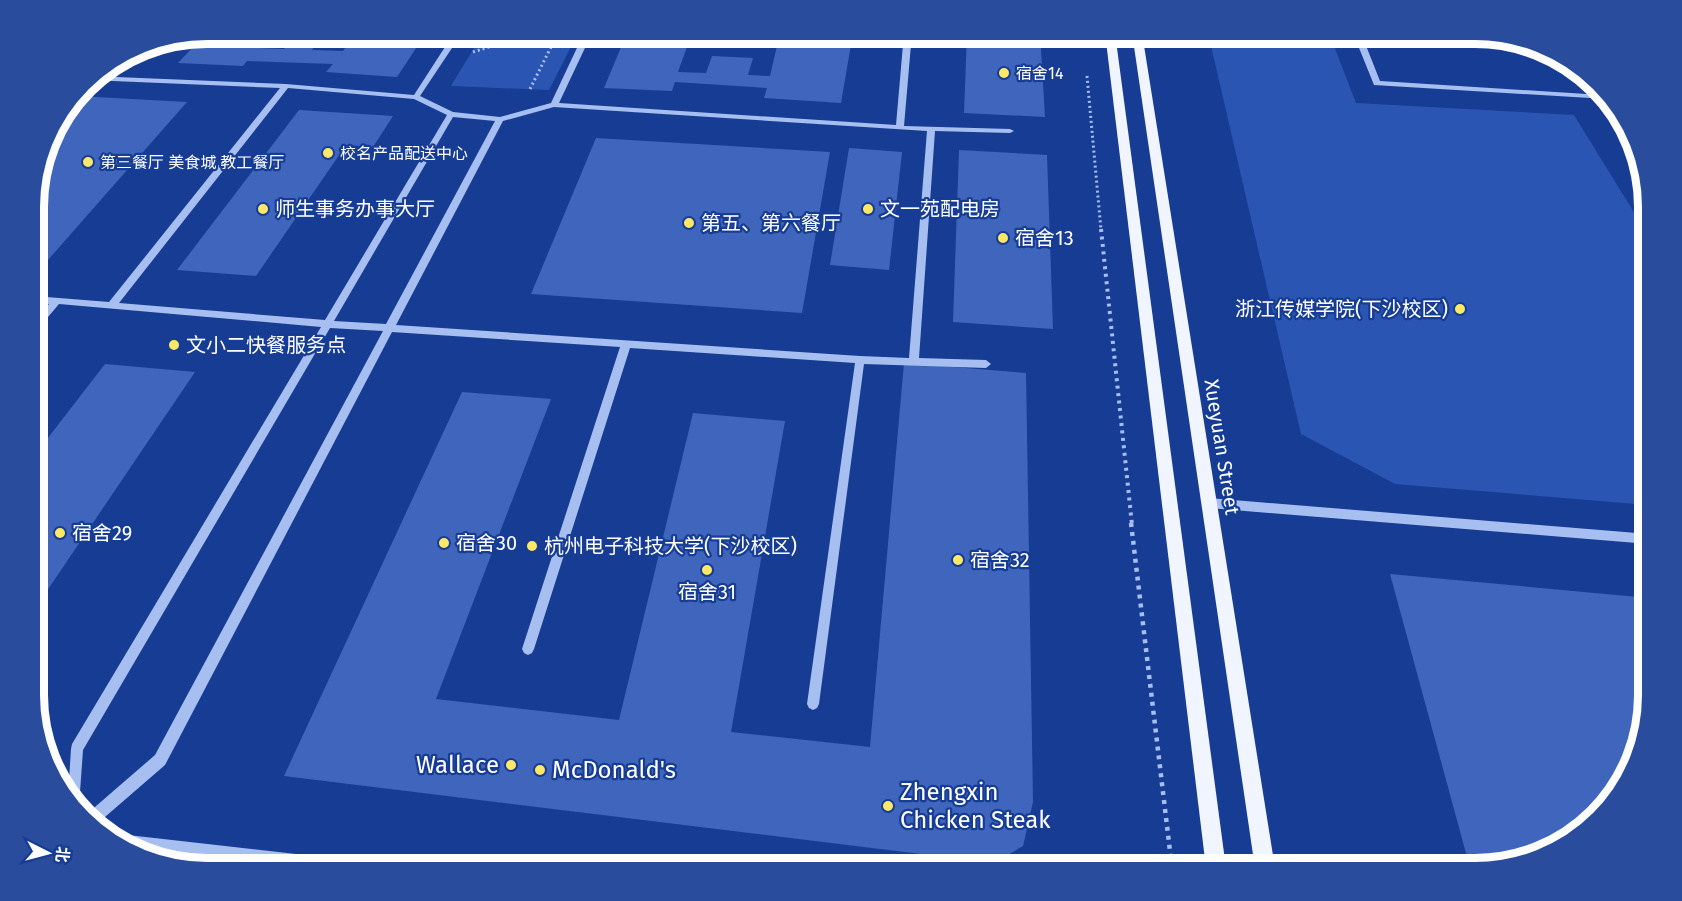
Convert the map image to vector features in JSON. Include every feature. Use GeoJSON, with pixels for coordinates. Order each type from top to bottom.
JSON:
{"type":"FeatureCollection","features":[{"type":"Feature","properties":{"kind":"main road"},"geometry":{"type":"LineString","coordinates":[[1111,44],[1214,857]]}},
{"type":"Feature","properties":{"kind":"main road","name":"Xueyuan Street"},"geometry":{"type":"LineString","coordinates":[[1139,44],[1263,857]]}},
{"type":"Feature","properties":{"kind":"street"},"geometry":{"type":"LineString","coordinates":[[416,97],[451,44]]}},
{"type":"Feature","properties":{"kind":"street"},"geometry":{"type":"LineString","coordinates":[[554,105],[583,44]]}},
{"type":"Feature","properties":{"kind":"street"},"geometry":{"type":"LineString","coordinates":[[900,128],[908,44]]}},
{"type":"Feature","properties":{"kind":"street"},"geometry":{"type":"LineString","coordinates":[[1361,44],[1377,83],[1595,96]]}},
{"type":"Feature","properties":{"kind":"street"},"geometry":{"type":"LineString","coordinates":[[105,79],[286,87],[416,97],[451,114],[500,119],[554,105],[900,128],[1010,131]]}},
{"type":"Feature","properties":{"kind":"street"},"geometry":{"type":"LineString","coordinates":[[113,304],[286,87]]}},
{"type":"Feature","properties":{"kind":"street"},"geometry":{"type":"LineString","coordinates":[[75,790],[77,749],[451,114]]}},
{"type":"Feature","properties":{"kind":"street"},"geometry":{"type":"LineString","coordinates":[[97,815],[160,760],[500,119]]}},
{"type":"Feature","properties":{"kind":"street"},"geometry":{"type":"LineString","coordinates":[[914,360],[931,128]]}},
{"type":"Feature","properties":{"kind":"street"},"geometry":{"type":"LineString","coordinates":[[44,300],[328,324],[860,360],[986,364]]}},
{"type":"Feature","properties":{"kind":"street"},"geometry":{"type":"LineString","coordinates":[[44,317],[57,301]]}},
{"type":"Feature","properties":{"kind":"street"},"geometry":{"type":"LineString","coordinates":[[528,649],[626,344]]}},
{"type":"Feature","properties":{"kind":"street"},"geometry":{"type":"LineString","coordinates":[[813,704],[860,360]]}},
{"type":"Feature","properties":{"kind":"street"},"geometry":{"type":"LineString","coordinates":[[1209,503],[1638,538]]}},
{"type":"Feature","properties":{"kind":"street"},"geometry":{"type":"LineString","coordinates":[[140,843],[269,858]]}},
{"type":"Feature","properties":{"kind":"path"},"geometry":{"type":"LineString","coordinates":[[440,62],[498,44]]}},
{"type":"Feature","properties":{"kind":"path"},"geometry":{"type":"LineString","coordinates":[[517,115],[552,44]]}},
{"type":"Feature","properties":{"kind":"path"},"geometry":{"type":"LineString","coordinates":[[1087,68],[1119,418],[1171,857]]}},
{"type":"Feature","properties":{"kind":"shaded area"},"geometry":{"type":"Polygon","coordinates":[[[476,44],[572,44],[549,90],[451,86],[476,44]]]}},
{"type":"Feature","properties":{"kind":"shaded area","name":"浙江传媒学院(下沙校区)"},"geometry":{"type":"Polygon","coordinates":[[[1211,44],[1333,44],[1356,103],[1574,115],[1638,219],[1638,504],[1395,484],[1301,434],[1211,44]]]}},
{"type":"Feature","properties":{"kind":"building"},"geometry":{"type":"Polygon","coordinates":[[[261,44],[258,48],[284,49],[288,44],[316,44],[312,50],[343,51],[348,44],[419,44],[397,77],[326,72],[333,64],[247,61],[243,66],[178,63],[195,45],[261,44]]]}},
{"type":"Feature","properties":{"kind":"building"},"geometry":{"type":"Polygon","coordinates":[[[622,44],[688,44],[678,72],[706,73],[712,56],[753,58],[748,75],[770,76],[777,44],[851,44],[841,103],[764,98],[767,88],[675,82],[672,91],[604,88],[622,44]]]}},
{"type":"Feature","properties":{"kind":"building","name":"宿舍14"},"geometry":{"type":"Polygon","coordinates":[[[967,44],[1041,44],[1045,117],[964,113],[967,44]]]}},
{"type":"Feature","properties":{"kind":"building","name":"第三餐厅 美食城 教工餐厅"},"geometry":{"type":"Polygon","coordinates":[[[86,97],[187,102],[44,265],[44,196],[49,164],[65,125],[86,97]]]}},
{"type":"Feature","properties":{"kind":"building","name":"师生事务办事大厅"},"geometry":{"type":"Polygon","coordinates":[[[299,110],[393,116],[373,147],[346,145],[256,276],[177,270],[299,110]]]}},
{"type":"Feature","properties":{"kind":"building","name":"第五、第六餐厅"},"geometry":{"type":"Polygon","coordinates":[[[596,138],[830,152],[802,313],[531,294],[596,138]]]}},
{"type":"Feature","properties":{"kind":"building","name":"文一苑配电房"},"geometry":{"type":"Polygon","coordinates":[[[849,148],[902,152],[889,270],[830,265],[849,148]]]}},
{"type":"Feature","properties":{"kind":"building","name":"宿舍13"},"geometry":{"type":"Polygon","coordinates":[[[959,150],[1047,155],[1053,329],[953,322],[959,150]]]}},
{"type":"Feature","properties":{"kind":"building"},"geometry":{"type":"Polygon","coordinates":[[[904,363],[1026,373],[1033,802],[1023,846],[1004,857],[948,857],[284,776],[462,392],[551,399],[436,699],[619,720],[693,413],[785,421],[731,732],[870,747],[904,363]]]}},
{"type":"Feature","properties":{"kind":"building","name":"宿舍29"},"geometry":{"type":"Polygon","coordinates":[[[105,364],[195,372],[43,596],[44,444],[105,364]]]}},
{"type":"Feature","properties":{"kind":"building"},"geometry":{"type":"Polygon","coordinates":[[[1390,574],[1638,597],[1637,716],[1630,747],[1611,785],[1583,817],[1548,841],[1507,854],[1467,857],[1390,574]]]}},
{"type":"Feature","properties":{"kind":"place","name":"宿舍14"},"geometry":{"type":"Point","coordinates":[1004,73]}},
{"type":"Feature","properties":{"kind":"place","name":"校名产品配送中心"},"geometry":{"type":"Point","coordinates":[328,153]}},
{"type":"Feature","properties":{"kind":"place","name":"第三餐厅 美食城 教工餐厅"},"geometry":{"type":"Point","coordinates":[88,162]}},
{"type":"Feature","properties":{"kind":"place","name":"师生事务办事大厅"},"geometry":{"type":"Point","coordinates":[263,209]}},
{"type":"Feature","properties":{"kind":"place","name":"文一苑配电房"},"geometry":{"type":"Point","coordinates":[868,209]}},
{"type":"Feature","properties":{"kind":"place","name":"第五、第六餐厅"},"geometry":{"type":"Point","coordinates":[689,223]}},
{"type":"Feature","properties":{"kind":"place","name":"宿舍13"},"geometry":{"type":"Point","coordinates":[1003,238]}},
{"type":"Feature","properties":{"kind":"place","name":"浙江传媒学院(下沙校区)"},"geometry":{"type":"Point","coordinates":[1460,309]}},
{"type":"Feature","properties":{"kind":"place","name":"文小二快餐服务点"},"geometry":{"type":"Point","coordinates":[174,345]}},
{"type":"Feature","properties":{"kind":"place","name":"宿舍29"},"geometry":{"type":"Point","coordinates":[60,533]}},
{"type":"Feature","properties":{"kind":"place","name":"宿舍30"},"geometry":{"type":"Point","coordinates":[444,543]}},
{"type":"Feature","properties":{"kind":"place","name":"杭州电子科技大学(下沙校区)"},"geometry":{"type":"Point","coordinates":[532,546]}},
{"type":"Feature","properties":{"kind":"place","name":"宿舍32"},"geometry":{"type":"Point","coordinates":[958,560]}},
{"type":"Feature","properties":{"kind":"place","name":"宿舍31"},"geometry":{"type":"Point","coordinates":[707,570]}},
{"type":"Feature","properties":{"kind":"place","name":"Wallace"},"geometry":{"type":"Point","coordinates":[511,765]}},
{"type":"Feature","properties":{"kind":"place","name":"McDonald's"},"geometry":{"type":"Point","coordinates":[540,770]}},
{"type":"Feature","properties":{"kind":"place","name":"Zhengxin Chicken Steak"},"geometry":{"type":"Point","coordinates":[888,806]}}]}
